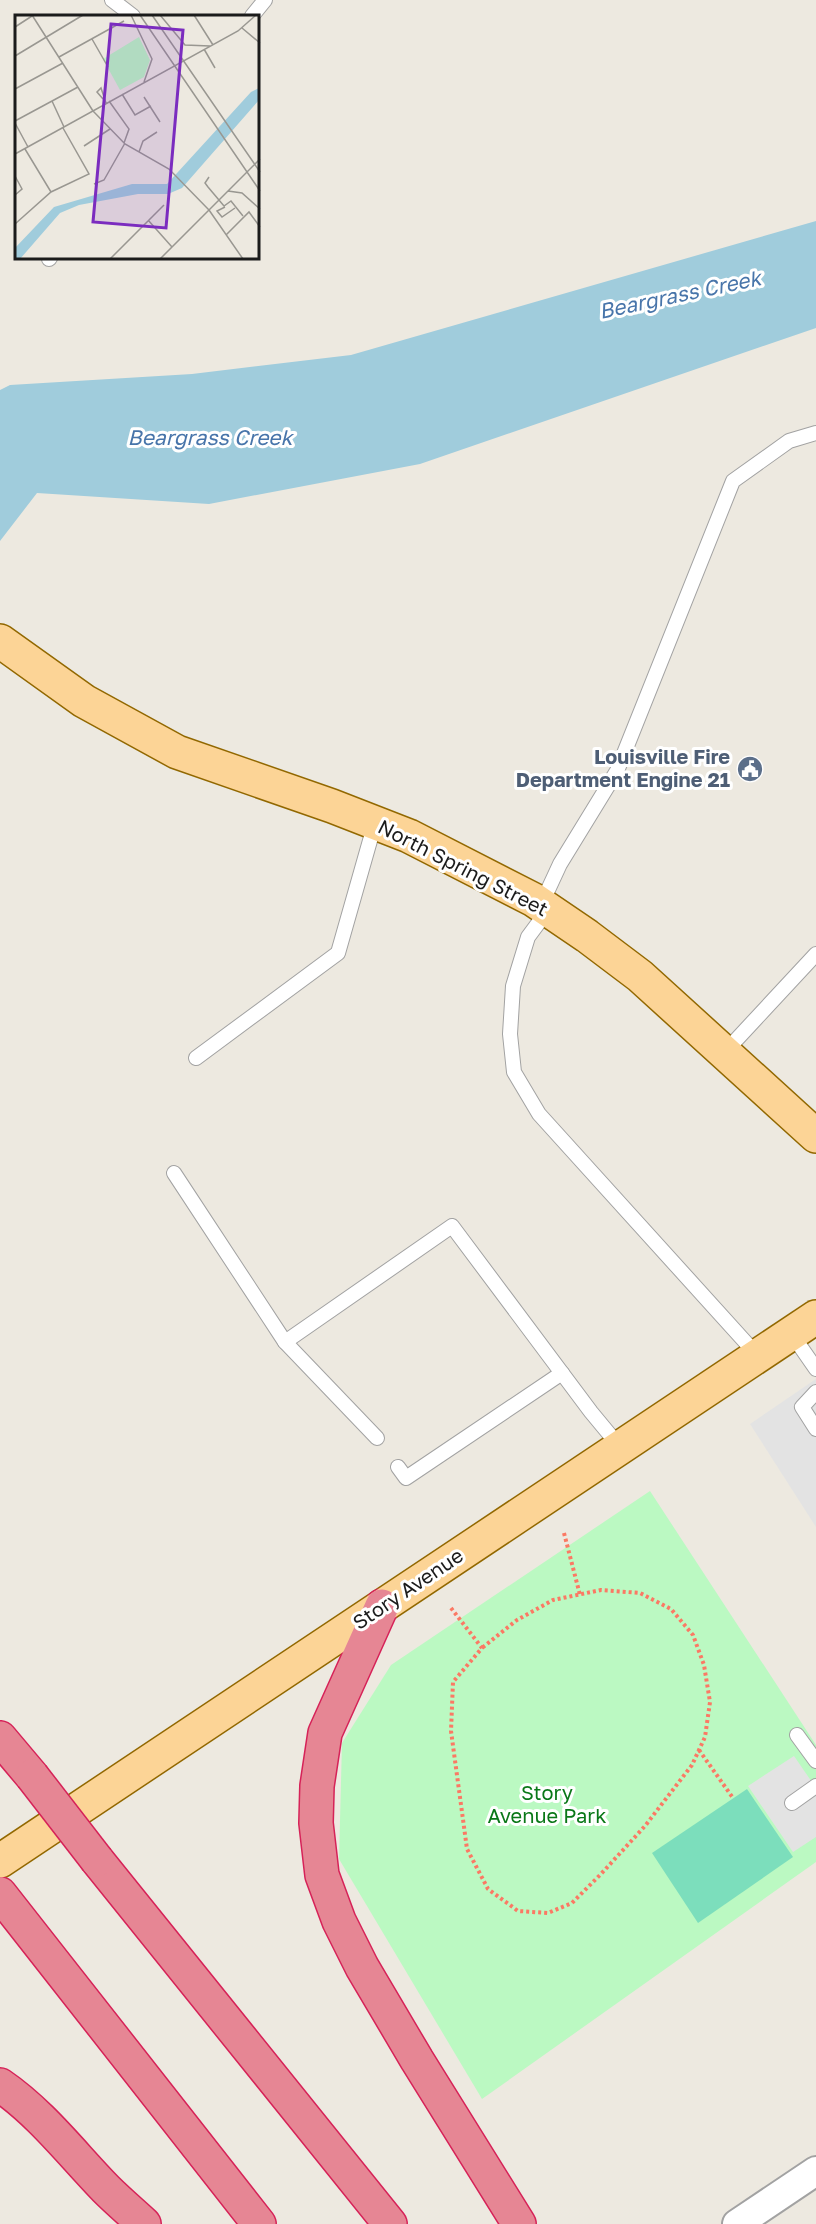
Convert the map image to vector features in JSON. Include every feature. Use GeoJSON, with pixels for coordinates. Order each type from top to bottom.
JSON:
{"type":"FeatureCollection","features":[{"type":"Feature","properties":{"kind":"highway"},"geometry":{"type":"LineString","coordinates":[[382,1606],[325,1733],[317,1786],[316,1823],[322,1875],[339,1921],[362,1967],[519,2224]]}},
{"type":"Feature","properties":{"kind":"highway"},"geometry":{"type":"LineString","coordinates":[[0,1738],[390,2224]]}},
{"type":"Feature","properties":{"kind":"highway"},"geometry":{"type":"LineString","coordinates":[[0,1894],[259,2224]]}},
{"type":"Feature","properties":{"kind":"highway"},"geometry":{"type":"LineString","coordinates":[[0,2085],[16,2096],[107,2190],[144,2224]]}},
{"type":"Feature","properties":{"kind":"highway"},"geometry":{"type":"LineString","coordinates":[[107,2190],[132,2224]]}},
{"type":"Feature","properties":{"kind":"main road","name":"North Spring Street"},"geometry":{"type":"LineString","coordinates":[[0,641],[84,701],[177,752],[409,836],[545,908],[640,976],[816,1136]]}},
{"type":"Feature","properties":{"kind":"main road","name":"Story Avenue"},"geometry":{"type":"LineString","coordinates":[[0,1861],[804,1325]]}},
{"type":"Feature","properties":{"kind":"street"},"geometry":{"type":"LineString","coordinates":[[737,2224],[816,2171]]}},
{"type":"Feature","properties":{"kind":"lane"},"geometry":{"type":"LineString","coordinates":[[112,0],[132,15]]}},
{"type":"Feature","properties":{"kind":"lane"},"geometry":{"type":"LineString","coordinates":[[253,15],[265,0]]}},
{"type":"Feature","properties":{"kind":"lane"},"geometry":{"type":"LineString","coordinates":[[758,1356],[539,1114],[514,1072],[510,1034],[513,986],[528,937],[545,908],[560,864],[617,771],[733,482],[789,441],[816,433]]}},
{"type":"Feature","properties":{"kind":"lane"},"geometry":{"type":"LineString","coordinates":[[196,1058],[338,953],[375,823]]}},
{"type":"Feature","properties":{"kind":"lane"},"geometry":{"type":"LineString","coordinates":[[724,1053],[816,954]]}},
{"type":"Feature","properties":{"kind":"lane"},"geometry":{"type":"LineString","coordinates":[[174,1173],[285,1342],[377,1438]]}},
{"type":"Feature","properties":{"kind":"lane"},"geometry":{"type":"LineString","coordinates":[[285,1342],[452,1226],[620,1447]]}},
{"type":"Feature","properties":{"kind":"lane"},"geometry":{"type":"LineString","coordinates":[[804,1325],[816,1369]]}},
{"type":"Feature","properties":{"kind":"lane"},"geometry":{"type":"LineString","coordinates":[[398,1467],[406,1478],[562,1373]]}},
{"type":"Feature","properties":{"kind":"lane"},"geometry":{"type":"LineString","coordinates":[[816,1392],[802,1407],[816,1429]]}},
{"type":"Feature","properties":{"kind":"lane"},"geometry":{"type":"LineString","coordinates":[[797,1734],[816,1761]]}},
{"type":"Feature","properties":{"kind":"lane"},"geometry":{"type":"LineString","coordinates":[[792,1803],[816,1786]]}},
{"type":"Feature","properties":{"kind":"path"},"geometry":{"type":"LineString","coordinates":[[564,1533],[579,1595]]}},
{"type":"Feature","properties":{"kind":"path"},"geometry":{"type":"LineString","coordinates":[[601,1590],[640,1593],[671,1609],[693,1635],[704,1665],[710,1702],[705,1737],[692,1765],[645,1826],[572,1903],[548,1913],[518,1911],[488,1889],[467,1849],[451,1731],[453,1682],[482,1648],[517,1620],[553,1600],[579,1595],[601,1590]]}},
{"type":"Feature","properties":{"kind":"path"},"geometry":{"type":"LineString","coordinates":[[451,1608],[482,1648]]}},
{"type":"Feature","properties":{"kind":"path"},"geometry":{"type":"LineString","coordinates":[[699,1750],[733,1798]]}},
{"type":"Feature","properties":{"kind":"green space","name":"Story Avenue Park"},"geometry":{"type":"Polygon","coordinates":[[[650,1491],[816,1745],[816,1862],[482,2099],[339,1859],[342,1743],[391,1665],[650,1491]]]}},
{"type":"Feature","properties":{"kind":"green space"},"geometry":{"type":"Polygon","coordinates":[[[747,1789],[793,1857],[698,1923],[652,1853],[747,1789]]]}},
{"type":"Feature","properties":{"kind":"shaded area"},"geometry":{"type":"Polygon","coordinates":[[[816,1379],[816,1527],[750,1424],[816,1379]]]}},
{"type":"Feature","properties":{"kind":"shaded area"},"geometry":{"type":"Polygon","coordinates":[[[794,1756],[816,1788],[816,1837],[793,1852],[748,1786],[794,1756]]]}},
{"type":"Feature","properties":{"kind":"water","name":"Beargrass Creek"},"geometry":{"type":"Polygon","coordinates":[[[816,221],[816,328],[420,464],[209,504],[37,493],[0,541],[0,390],[10,385],[192,374],[351,355],[816,221]]]}},
{"type":"Feature","properties":{"kind":"place","name":"Louisville Fire Department Engine 21"},"geometry":{"type":"Point","coordinates":[750,769]}}]}
